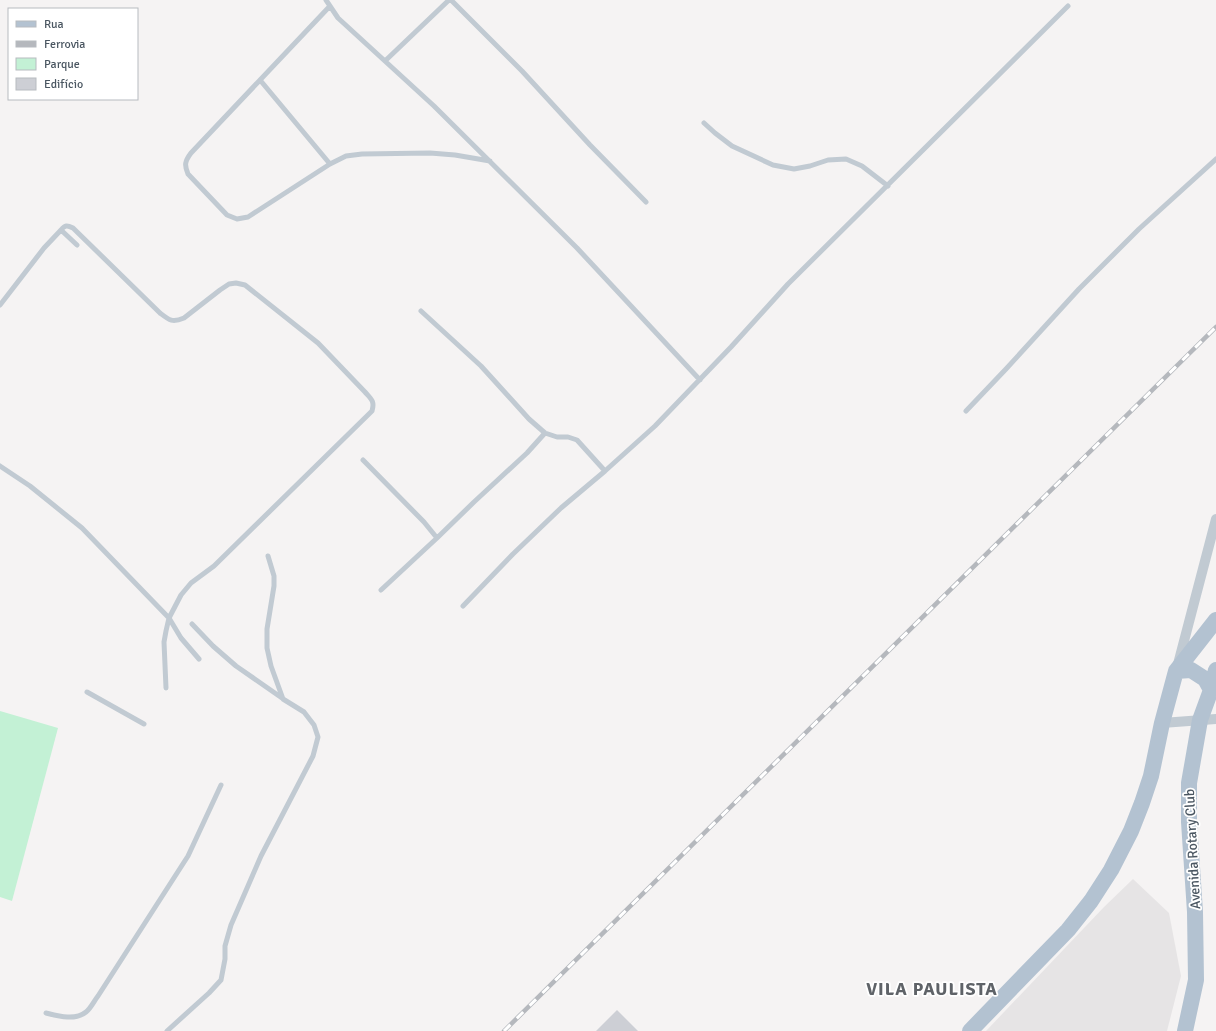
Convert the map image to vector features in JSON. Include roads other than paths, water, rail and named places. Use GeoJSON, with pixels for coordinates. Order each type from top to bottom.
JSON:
{"type":"FeatureCollection","features":[{"type":"Feature","properties":{"kind":"main road"},"geometry":{"type":"LineString","coordinates":[[970,1031],[1068,930],[1091,902],[1111,870],[1131,831],[1151,776],[1162,723],[1176,671],[1216,620]]}},
{"type":"Feature","properties":{"kind":"main road"},"geometry":{"type":"LineString","coordinates":[[1176,671],[1191,670],[1205,679],[1211,690]]}},
{"type":"Feature","properties":{"kind":"main road","name":"Avenida Rotary Club"},"geometry":{"type":"LineString","coordinates":[[1185,1031],[1196,980],[1195,912],[1188,783],[1200,720],[1211,690],[1216,670]]}},
{"type":"Feature","properties":{"kind":"street"},"geometry":{"type":"LineString","coordinates":[[1176,671],[1216,520]]}},
{"type":"Feature","properties":{"kind":"street"},"geometry":{"type":"LineString","coordinates":[[1162,723],[1216,719]]}},
{"type":"Feature","properties":{"kind":"lane"},"geometry":{"type":"LineString","coordinates":[[326,0],[338,18],[434,106],[577,248],[700,380]]}},
{"type":"Feature","properties":{"kind":"lane"},"geometry":{"type":"LineString","coordinates":[[385,61],[450,0],[522,71],[590,145],[646,202]]}},
{"type":"Feature","properties":{"kind":"lane"},"geometry":{"type":"LineString","coordinates":[[330,6],[186,160],[185,166],[188,174],[227,215],[237,219],[248,218],[330,164],[346,156],[400,153],[455,155],[490,161]]}},
{"type":"Feature","properties":{"kind":"lane"},"geometry":{"type":"LineString","coordinates":[[463,606],[513,554],[561,508],[655,426],[700,380],[788,284],[1068,6]]}},
{"type":"Feature","properties":{"kind":"lane"},"geometry":{"type":"LineString","coordinates":[[260,80],[330,164]]}},
{"type":"Feature","properties":{"kind":"lane"},"geometry":{"type":"LineString","coordinates":[[704,123],[714,133],[732,146],[773,165],[794,168],[810,166],[828,160],[846,159],[862,166],[888,186]]}},
{"type":"Feature","properties":{"kind":"lane"},"geometry":{"type":"LineString","coordinates":[[966,411],[1079,289],[1139,229],[1216,159]]}},
{"type":"Feature","properties":{"kind":"lane"},"geometry":{"type":"LineString","coordinates":[[0,305],[44,248],[64,226],[68,225],[73,228],[160,314],[169,320],[177,321],[184,318],[229,284],[236,283],[245,285],[318,343],[372,400],[374,405],[372,411],[214,566],[191,583],[181,595],[169,618],[164,642],[166,688]]}},
{"type":"Feature","properties":{"kind":"lane"},"geometry":{"type":"LineString","coordinates":[[61,230],[78,245]]}},
{"type":"Feature","properties":{"kind":"lane"},"geometry":{"type":"LineString","coordinates":[[421,311],[481,366],[529,419],[545,433],[557,437],[568,437],[577,440],[605,471]]}},
{"type":"Feature","properties":{"kind":"lane"},"geometry":{"type":"LineString","coordinates":[[381,590],[527,453],[545,433]]}},
{"type":"Feature","properties":{"kind":"lane"},"geometry":{"type":"LineString","coordinates":[[363,460],[424,522],[437,538]]}},
{"type":"Feature","properties":{"kind":"lane"},"geometry":{"type":"LineString","coordinates":[[0,466],[30,486],[82,528],[169,618],[181,638],[199,659]]}},
{"type":"Feature","properties":{"kind":"lane"},"geometry":{"type":"LineString","coordinates":[[268,556],[274,576],[274,586],[267,629],[267,648],[271,666],[283,699]]}},
{"type":"Feature","properties":{"kind":"lane"},"geometry":{"type":"LineString","coordinates":[[166,1031],[209,993],[221,980],[231,925],[261,856],[313,756],[318,737],[314,725],[304,712],[236,666],[213,646],[192,624]]}},
{"type":"Feature","properties":{"kind":"lane"},"geometry":{"type":"LineString","coordinates":[[87,692],[144,724]]}},
{"type":"Feature","properties":{"kind":"lane"},"geometry":{"type":"LineString","coordinates":[[46,1012],[59,1016],[77,1016],[86,1011],[98,996],[188,856],[222,785]]}},
{"type":"Feature","properties":{"kind":"railway"},"geometry":{"type":"LineString","coordinates":[[504,1031],[1216,327]]}},
{"type":"Feature","properties":{"kind":"district","name":"VILA PAULISTA"},"geometry":{"type":"Point","coordinates":[932,989]}}]}
